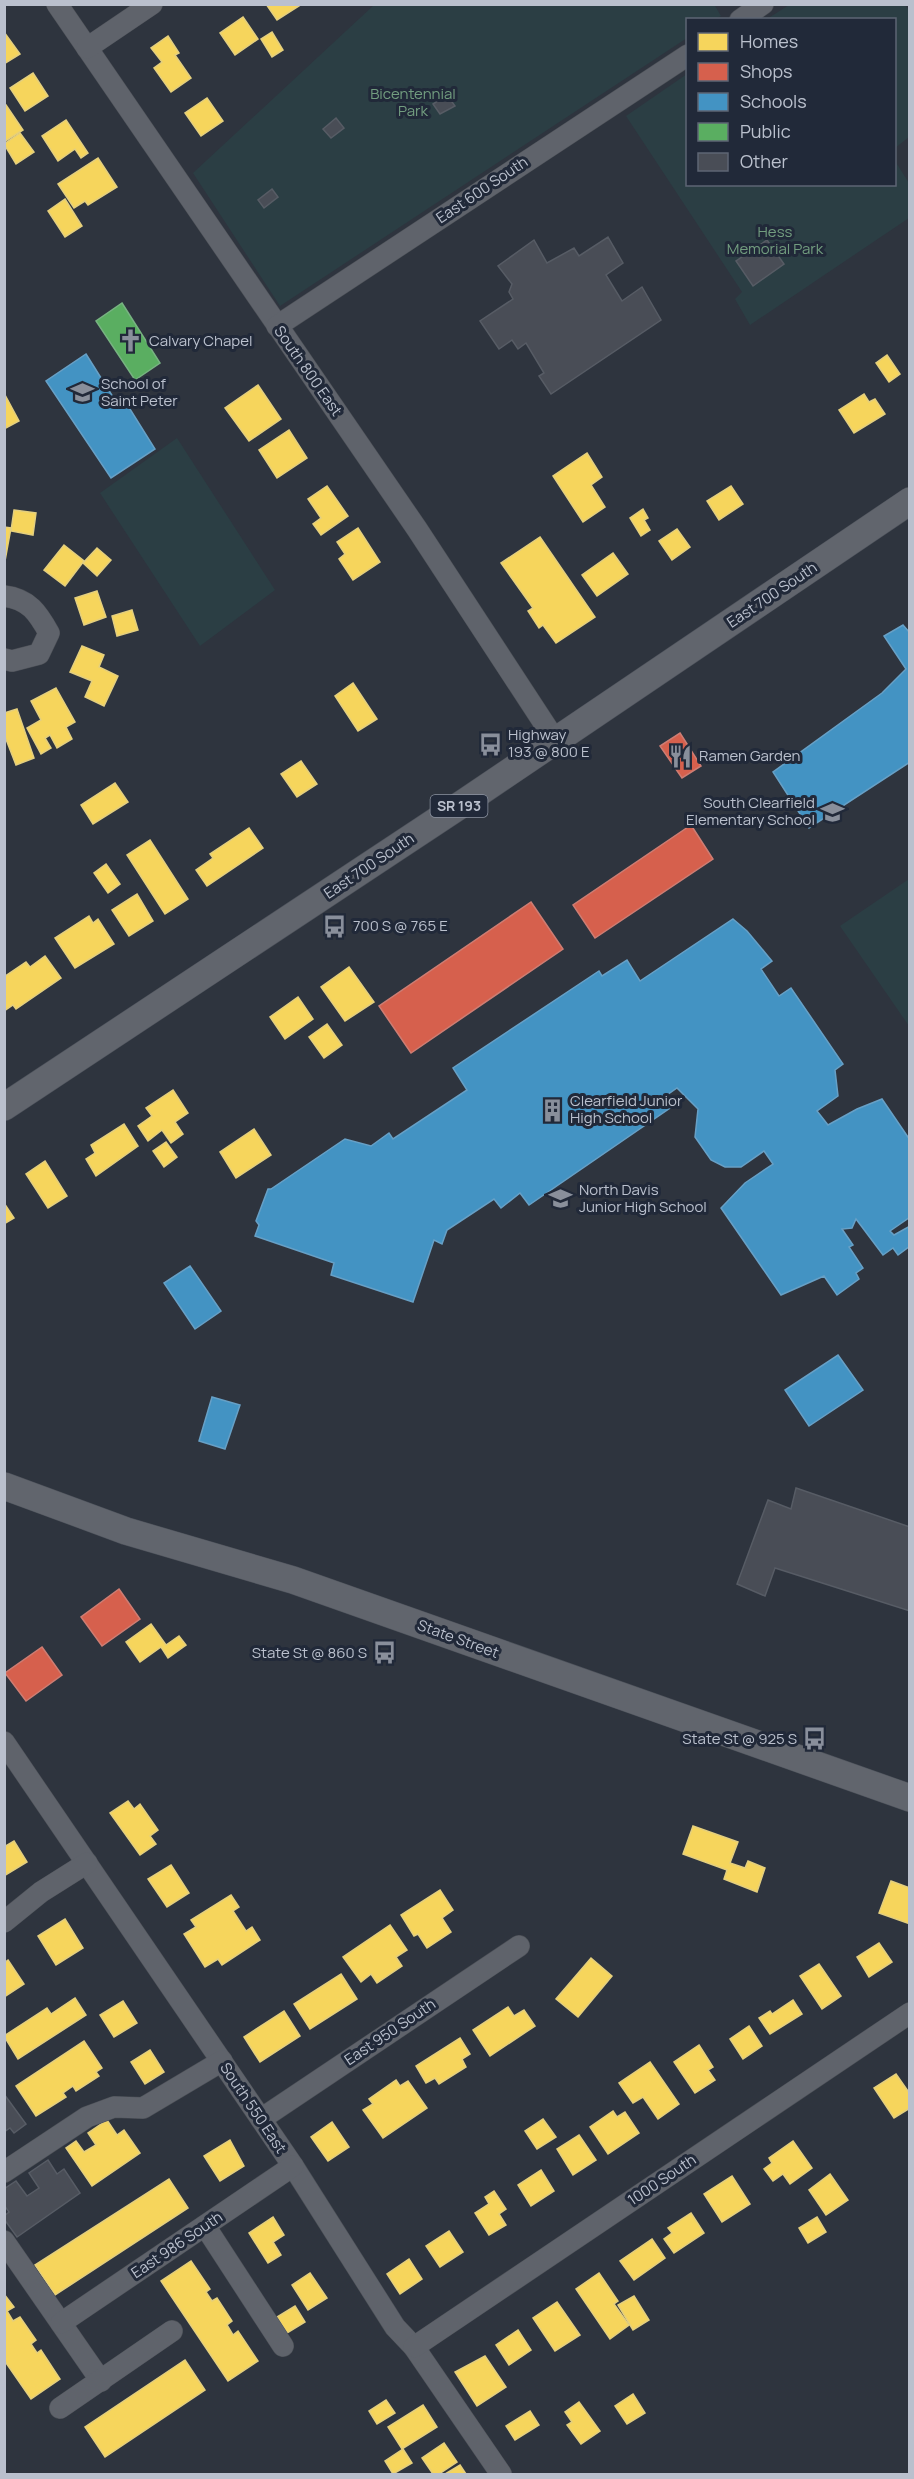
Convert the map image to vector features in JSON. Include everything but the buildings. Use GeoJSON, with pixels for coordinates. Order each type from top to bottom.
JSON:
{"type":"FeatureCollection","features":[{"type":"Feature","properties":{"kind":"main road","name":"East 700 South"},"geometry":{"type":"LineString","coordinates":[[4,1107],[165,1003],[909,501]]}},
{"type":"Feature","properties":{"kind":"main road","name":"State Street"},"geometry":{"type":"LineString","coordinates":[[4,1486],[126,1531],[293,1580],[909,1798]]}},
{"type":"Feature","properties":{"kind":"street","name":"South 800 East"},"geometry":{"type":"LineString","coordinates":[[57,4],[417,529],[555,740]]}},
{"type":"Feature","properties":{"kind":"street"},"geometry":{"type":"LineString","coordinates":[[87,48],[152,4]]}},
{"type":"Feature","properties":{"kind":"street"},"geometry":{"type":"LineString","coordinates":[[743,18],[763,4]]}},
{"type":"Feature","properties":{"kind":"street","name":"East 600 South"},"geometry":{"type":"LineString","coordinates":[[277,326],[686,56]]}},
{"type":"Feature","properties":{"kind":"street"},"geometry":{"type":"LineString","coordinates":[[4,596],[13,597],[36,610],[49,633],[39,654],[12,661],[4,659]]}},
{"type":"Feature","properties":{"kind":"street","name":"South 550 East"},"geometry":{"type":"LineString","coordinates":[[4,1742],[293,2166],[395,2327],[414,2347],[501,2475]]}},
{"type":"Feature","properties":{"kind":"street"},"geometry":{"type":"LineString","coordinates":[[4,1922],[41,1892],[87,1863]]}},
{"type":"Feature","properties":{"kind":"street","name":"East 950 South"},"geometry":{"type":"LineString","coordinates":[[261,2119],[519,1946]]}},
{"type":"Feature","properties":{"kind":"street","name":"1000 South"},"geometry":{"type":"LineString","coordinates":[[414,2347],[909,2013]]}},
{"type":"Feature","properties":{"kind":"street"},"geometry":{"type":"LineString","coordinates":[[4,2172],[87,2117],[114,2107],[143,2108],[222,2061]]}},
{"type":"Feature","properties":{"kind":"street","name":"East 986 South"},"geometry":{"type":"LineString","coordinates":[[61,2323],[293,2166]]}},
{"type":"Feature","properties":{"kind":"street"},"geometry":{"type":"LineString","coordinates":[[204,2226],[283,2346]]}},
{"type":"Feature","properties":{"kind":"street"},"geometry":{"type":"LineString","coordinates":[[4,2241],[101,2381]]}},
{"type":"Feature","properties":{"kind":"street"},"geometry":{"type":"LineString","coordinates":[[60,2408],[172,2331]]}},
{"type":"Feature","properties":{"kind":"green space","name":"Bicentennial Park"},"geometry":{"type":"Polygon","coordinates":[[[714,4],[721,16],[686,18],[686,39],[280,306],[193,173],[374,5],[714,4]]]}},
{"type":"Feature","properties":{"kind":"green space"},"geometry":{"type":"Polygon","coordinates":[[[789,5],[905,5],[910,12],[909,137],[896,147],[896,18],[769,18],[789,5]]]}},
{"type":"Feature","properties":{"kind":"green space","name":"Hess Memorial Park"},"geometry":{"type":"Polygon","coordinates":[[[686,75],[686,186],[896,186],[896,163],[909,183],[909,218],[750,325],[735,299],[742,292],[626,116],[686,75]]]}},
{"type":"Feature","properties":{"kind":"green space"},"geometry":{"type":"Polygon","coordinates":[[[177,438],[275,590],[200,646],[100,493],[177,438]]]}},
{"type":"Feature","properties":{"kind":"green space"},"geometry":{"type":"Polygon","coordinates":[[[909,879],[910,1025],[909,1026],[840,926],[909,879]]]}},
{"type":"Feature","properties":{"kind":"place","name":"Calvary Chapel"},"geometry":{"type":"Point","coordinates":[131,341]}},
{"type":"Feature","properties":{"kind":"place","name":"School of Saint Peter"},"geometry":{"type":"Point","coordinates":[83,393]}},
{"type":"Feature","properties":{"kind":"place","name":"Highway 193 @ 800 E"},"geometry":{"type":"Point","coordinates":[490,744]}},
{"type":"Feature","properties":{"kind":"place","name":"Ramen Garden"},"geometry":{"type":"Point","coordinates":[681,756]}},
{"type":"Feature","properties":{"kind":"place","name":"South Clearfield Elementary School"},"geometry":{"type":"Point","coordinates":[833,812]}},
{"type":"Feature","properties":{"kind":"place","name":"700 S @ 765 E"},"geometry":{"type":"Point","coordinates":[335,926]}},
{"type":"Feature","properties":{"kind":"place","name":"Clearfield Junior High School"},"geometry":{"type":"Point","coordinates":[552,1110]}},
{"type":"Feature","properties":{"kind":"place","name":"North Davis Junior High School"},"geometry":{"type":"Point","coordinates":[561,1199]}},
{"type":"Feature","properties":{"kind":"place","name":"State St @ 860 S"},"geometry":{"type":"Point","coordinates":[385,1653]}},
{"type":"Feature","properties":{"kind":"place","name":"State St @ 925 S"},"geometry":{"type":"Point","coordinates":[815,1739]}}]}
